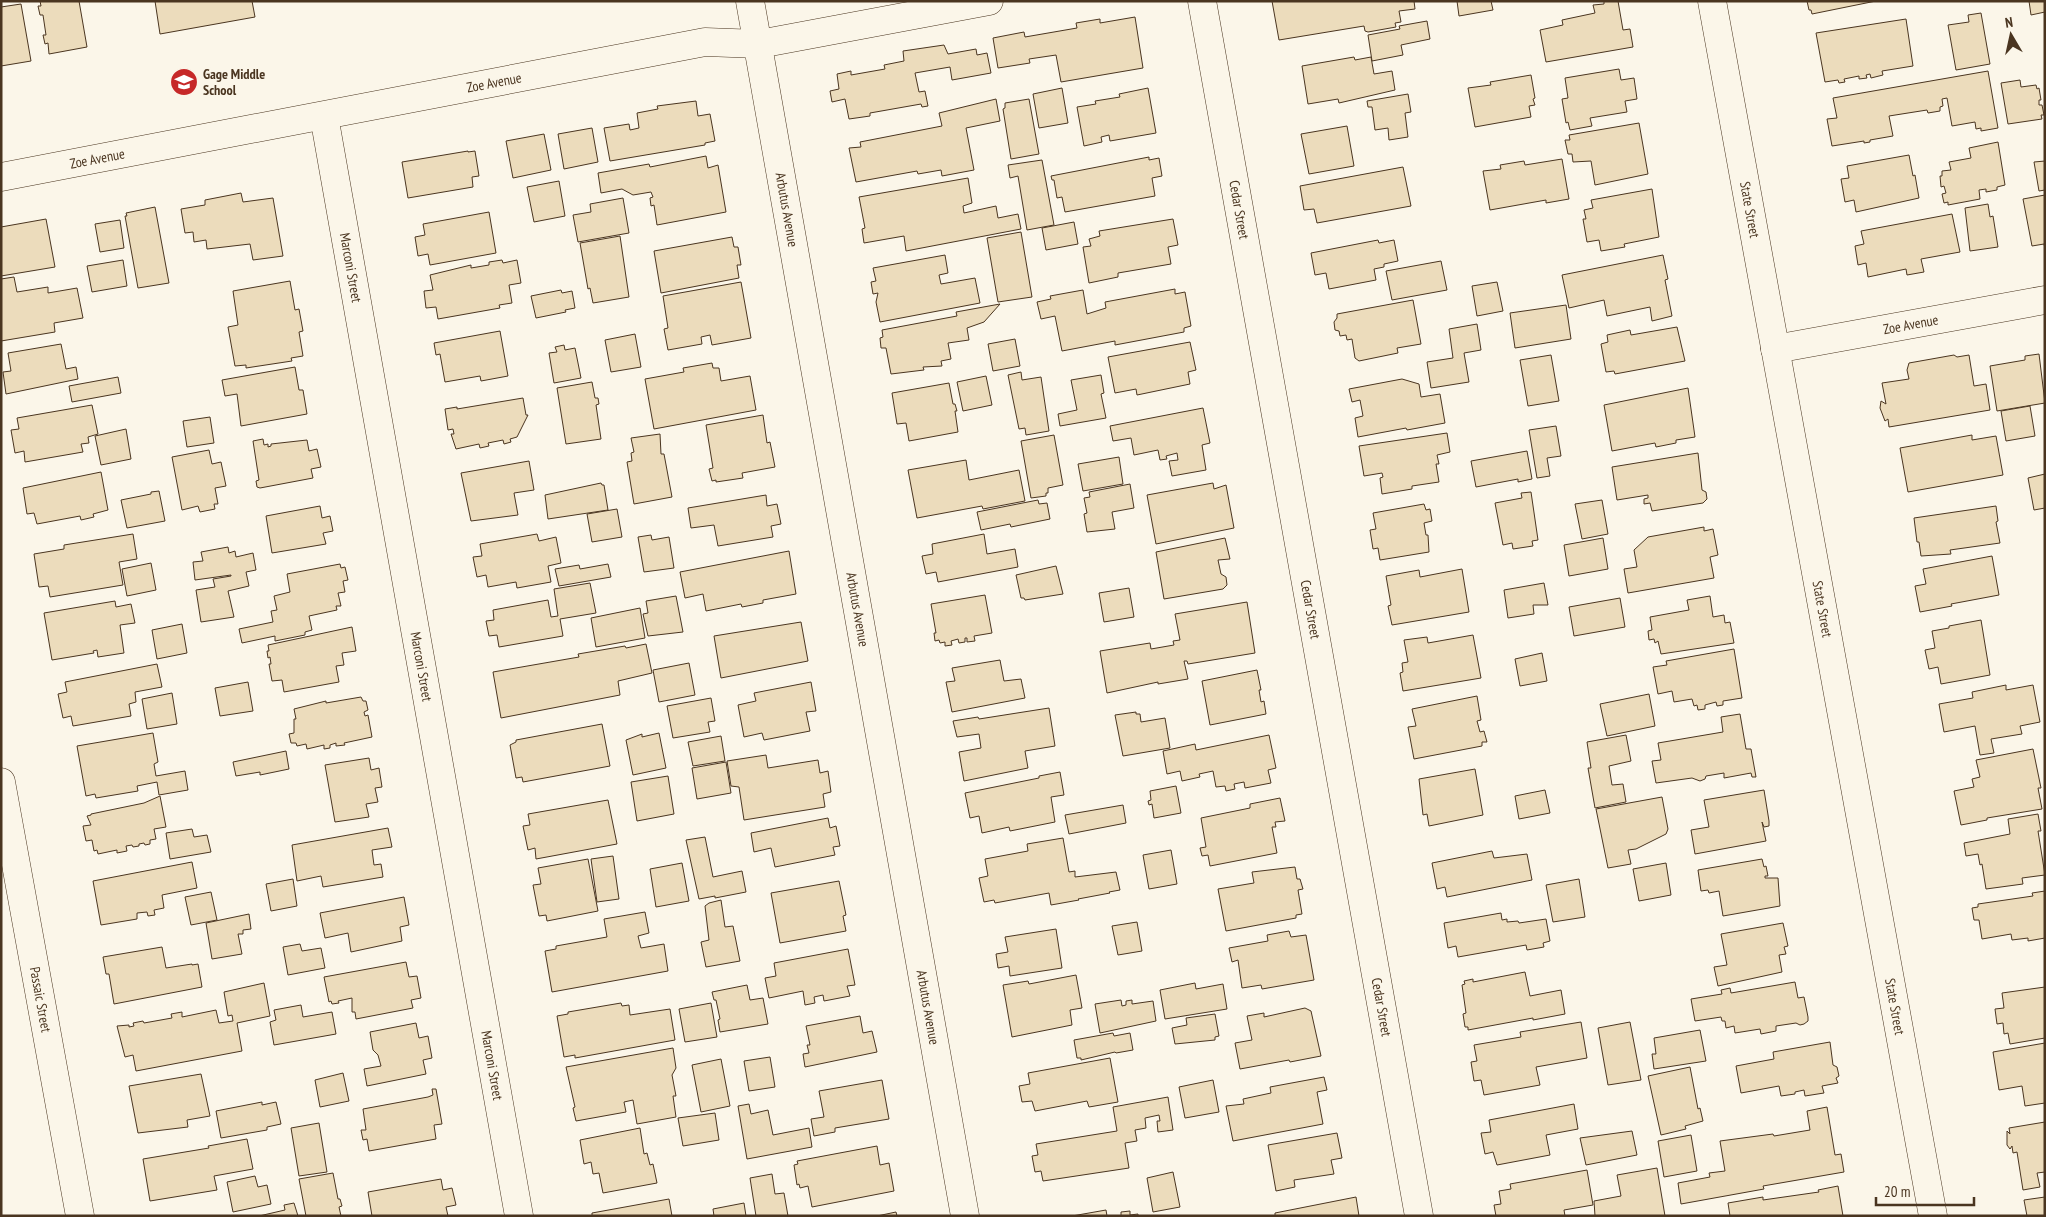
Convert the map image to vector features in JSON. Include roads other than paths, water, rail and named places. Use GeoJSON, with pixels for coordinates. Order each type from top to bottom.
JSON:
{"type":"FeatureCollection","features":[{"type":"Feature","properties":{"kind":"street","name":"Arbutus Avenue"},"geometry":{"type":"LineString","coordinates":[[750,1],[965,1216]]}},
{"type":"Feature","properties":{"kind":"street","name":"Zoe Avenue"},"geometry":{"type":"LineString","coordinates":[[1,177],[705,42],[759,44],[989,1]]}},
{"type":"Feature","properties":{"kind":"street","name":"Cedar Street"},"geometry":{"type":"LineString","coordinates":[[1202,1],[1419,1216]]}},
{"type":"Feature","properties":{"kind":"street","name":"State Street"},"geometry":{"type":"LineString","coordinates":[[1712,1],[1933,1216]]}},
{"type":"Feature","properties":{"kind":"street","name":"Marconi Street"},"geometry":{"type":"LineString","coordinates":[[324,116],[519,1216]]}},
{"type":"Feature","properties":{"kind":"street","name":"Zoe Avenue"},"geometry":{"type":"LineString","coordinates":[[1775,349],[2045,300]]}},
{"type":"Feature","properties":{"kind":"street","name":"Passaic Street"},"geometry":{"type":"LineString","coordinates":[[1,782],[80,1216]]}},
{"type":"Feature","properties":{"kind":"place","name":"Gage Middle School"},"geometry":{"type":"Point","coordinates":[184,82]}}]}
